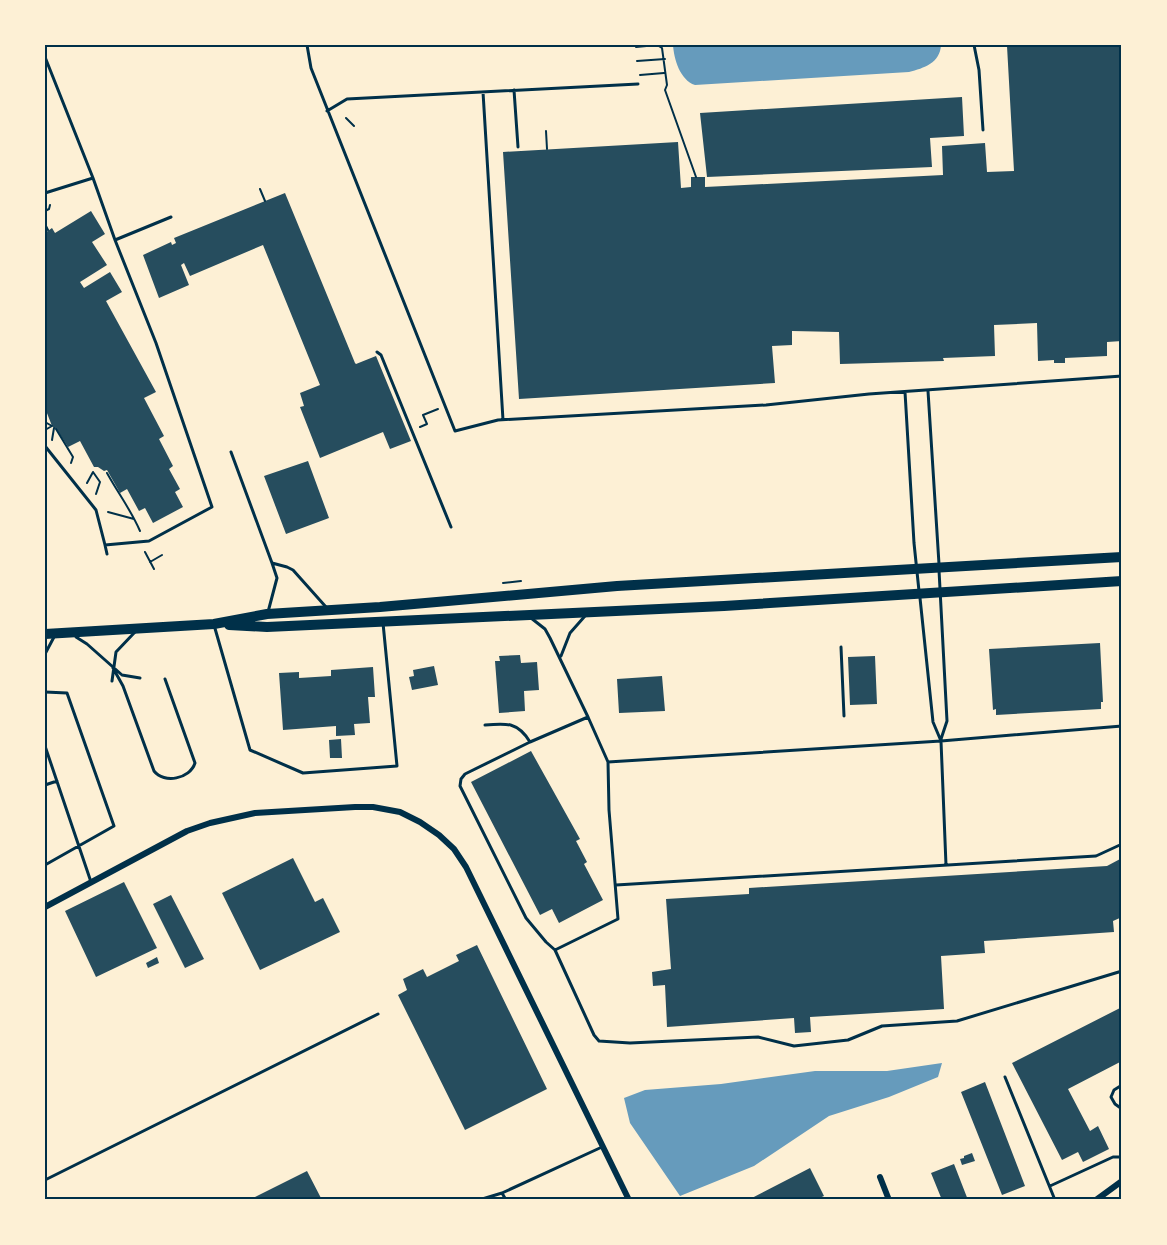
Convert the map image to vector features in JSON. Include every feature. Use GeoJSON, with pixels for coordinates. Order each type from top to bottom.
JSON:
{"type":"FeatureCollection","features":[{"type":"Feature","properties":{"kind":"main road"},"geometry":{"type":"LineString","coordinates":[[214,624],[267,614],[617,586],[1122,557]]}},
{"type":"Feature","properties":{"kind":"main road"},"geometry":{"type":"LineString","coordinates":[[50,633],[214,624],[267,627],[383,620],[528,616],[940,594],[1122,581]]}},
{"type":"Feature","properties":{"kind":"street"},"geometry":{"type":"LineString","coordinates":[[45,906],[187,831],[232,818],[255,813],[355,807],[373,807],[400,812],[427,827],[454,849],[466,867],[630,1200]]}},
{"type":"Feature","properties":{"kind":"street"},"geometry":{"type":"LineString","coordinates":[[880,1177],[888,1200]]}},
{"type":"Feature","properties":{"kind":"street"},"geometry":{"type":"LineString","coordinates":[[1096,1200],[1122,1181]]}},
{"type":"Feature","properties":{"kind":"lane"},"geometry":{"type":"LineString","coordinates":[[307,45],[309,62],[327,111],[455,431],[503,420],[766,405],[1122,376]]}},
{"type":"Feature","properties":{"kind":"lane"},"geometry":{"type":"LineString","coordinates":[[974,45],[979,70],[983,130]]}},
{"type":"Feature","properties":{"kind":"lane"},"geometry":{"type":"LineString","coordinates":[[45,57],[156,343],[212,507],[149,541],[105,545]]}},
{"type":"Feature","properties":{"kind":"lane"},"geometry":{"type":"LineString","coordinates":[[327,111],[347,99],[638,84]]}},
{"type":"Feature","properties":{"kind":"lane"},"geometry":{"type":"LineString","coordinates":[[514,90],[518,147]]}},
{"type":"Feature","properties":{"kind":"lane"},"geometry":{"type":"LineString","coordinates":[[483,92],[503,420]]}},
{"type":"Feature","properties":{"kind":"lane"},"geometry":{"type":"LineString","coordinates":[[67,133],[74,130]]}},
{"type":"Feature","properties":{"kind":"lane"},"geometry":{"type":"LineString","coordinates":[[45,194],[93,178]]}},
{"type":"Feature","properties":{"kind":"lane"},"geometry":{"type":"LineString","coordinates":[[115,240],[171,217]]}},
{"type":"Feature","properties":{"kind":"lane"},"geometry":{"type":"LineString","coordinates":[[377,352],[381,356],[451,527]]}},
{"type":"Feature","properties":{"kind":"lane"},"geometry":{"type":"LineString","coordinates":[[928,391],[947,722],[941,741],[946,865]]}},
{"type":"Feature","properties":{"kind":"lane"},"geometry":{"type":"LineString","coordinates":[[905,392],[914,543],[933,722],[941,741]]}},
{"type":"Feature","properties":{"kind":"lane"},"geometry":{"type":"LineString","coordinates":[[45,446],[94,506],[99,517],[107,554]]}},
{"type":"Feature","properties":{"kind":"lane"},"geometry":{"type":"LineString","coordinates":[[231,452],[276,578],[267,614]]}},
{"type":"Feature","properties":{"kind":"lane"},"geometry":{"type":"LineString","coordinates":[[272,563],[293,570],[329,610]]}},
{"type":"Feature","properties":{"kind":"lane"},"geometry":{"type":"LineString","coordinates":[[561,658],[570,633],[577,623],[589,613]]}},
{"type":"Feature","properties":{"kind":"lane"},"geometry":{"type":"LineString","coordinates":[[528,616],[545,630],[561,658],[608,762],[609,810],[618,919],[555,950]]}},
{"type":"Feature","properties":{"kind":"lane"},"geometry":{"type":"LineString","coordinates":[[214,624],[250,750],[303,773],[397,766],[383,620]]}},
{"type":"Feature","properties":{"kind":"lane"},"geometry":{"type":"LineString","coordinates":[[112,681],[116,652],[138,628]]}},
{"type":"Feature","properties":{"kind":"lane"},"geometry":{"type":"LineString","coordinates":[[45,654],[50,633]]}},
{"type":"Feature","properties":{"kind":"lane"},"geometry":{"type":"LineString","coordinates":[[69,633],[87,644],[113,668],[126,676],[140,678]]}},
{"type":"Feature","properties":{"kind":"lane"},"geometry":{"type":"LineString","coordinates":[[841,647],[844,716]]}},
{"type":"Feature","properties":{"kind":"lane"},"geometry":{"type":"LineString","coordinates":[[113,668],[123,686],[154,771],[158,776],[168,779],[189,772],[195,763],[165,679]]}},
{"type":"Feature","properties":{"kind":"lane"},"geometry":{"type":"LineString","coordinates":[[45,692],[67,693],[114,826],[45,865]]}},
{"type":"Feature","properties":{"kind":"lane"},"geometry":{"type":"LineString","coordinates":[[588,717],[465,774],[460,786],[526,918],[555,950],[594,1035],[600,1041],[609,1043],[758,1036],[794,1046],[848,1040],[882,1026],[957,1021],[1122,971]]}},
{"type":"Feature","properties":{"kind":"lane"},"geometry":{"type":"LineString","coordinates":[[485,725],[518,726],[530,742]]}},
{"type":"Feature","properties":{"kind":"lane"},"geometry":{"type":"LineString","coordinates":[[608,762],[941,741],[1122,726]]}},
{"type":"Feature","properties":{"kind":"lane"},"geometry":{"type":"LineString","coordinates":[[45,746],[91,882]]}},
{"type":"Feature","properties":{"kind":"lane"},"geometry":{"type":"LineString","coordinates":[[45,785],[57,781]]}},
{"type":"Feature","properties":{"kind":"lane"},"geometry":{"type":"LineString","coordinates":[[616,885],[1096,856],[1122,844]]}},
{"type":"Feature","properties":{"kind":"lane"},"geometry":{"type":"LineString","coordinates":[[45,1180],[378,1014]]}},
{"type":"Feature","properties":{"kind":"lane"},"geometry":{"type":"LineString","coordinates":[[1005,1077],[1055,1200]]}},
{"type":"Feature","properties":{"kind":"lane"},"geometry":{"type":"LineString","coordinates":[[1122,1085],[1114,1090],[1111,1097],[1122,1109]]}},
{"type":"Feature","properties":{"kind":"lane"},"geometry":{"type":"LineString","coordinates":[[479,1200],[502,1193],[603,1146]]}},
{"type":"Feature","properties":{"kind":"lane"},"geometry":{"type":"LineString","coordinates":[[1050,1186],[1113,1157],[1122,1157]]}},
{"type":"Feature","properties":{"kind":"lane"},"geometry":{"type":"LineString","coordinates":[[502,1193],[506,1200]]}},
{"type":"Feature","properties":{"kind":"path"},"geometry":{"type":"LineString","coordinates":[[636,47],[660,46],[665,59],[664,74],[667,85],[665,90],[696,177]]}},
{"type":"Feature","properties":{"kind":"path"},"geometry":{"type":"LineString","coordinates":[[637,61],[665,59]]}},
{"type":"Feature","properties":{"kind":"path"},"geometry":{"type":"LineString","coordinates":[[638,75],[664,74]]}},
{"type":"Feature","properties":{"kind":"path"},"geometry":{"type":"LineString","coordinates":[[346,118],[354,126]]}},
{"type":"Feature","properties":{"kind":"path"},"geometry":{"type":"LineString","coordinates":[[546,131],[547,149]]}},
{"type":"Feature","properties":{"kind":"path"},"geometry":{"type":"LineString","coordinates":[[260,189],[265,201]]}},
{"type":"Feature","properties":{"kind":"path"},"geometry":{"type":"LineString","coordinates":[[45,211],[49,209],[50,204]]}},
{"type":"Feature","properties":{"kind":"path"},"geometry":{"type":"LineString","coordinates":[[45,224],[48,231]]}},
{"type":"Feature","properties":{"kind":"path"},"geometry":{"type":"LineString","coordinates":[[412,430],[427,424],[423,415],[438,409]]}},
{"type":"Feature","properties":{"kind":"path"},"geometry":{"type":"LineString","coordinates":[[45,422],[52,426],[45,430]]}},
{"type":"Feature","properties":{"kind":"path"},"geometry":{"type":"LineString","coordinates":[[51,442],[55,429],[73,457],[71,463]]}},
{"type":"Feature","properties":{"kind":"path"},"geometry":{"type":"LineString","coordinates":[[87,483],[93,472],[100,482],[96,494]]}},
{"type":"Feature","properties":{"kind":"path"},"geometry":{"type":"LineString","coordinates":[[107,473],[140,531]]}},
{"type":"Feature","properties":{"kind":"path"},"geometry":{"type":"LineString","coordinates":[[108,512],[135,519]]}},
{"type":"Feature","properties":{"kind":"path"},"geometry":{"type":"LineString","coordinates":[[145,552],[154,568]]}},
{"type":"Feature","properties":{"kind":"path"},"geometry":{"type":"LineString","coordinates":[[150,562],[162,555]]}},
{"type":"Feature","properties":{"kind":"path"},"geometry":{"type":"LineString","coordinates":[[503,583],[521,581]]}},
{"type":"Feature","properties":{"kind":"water"},"geometry":{"type":"Polygon","coordinates":[[[673,45],[941,45],[938,56],[930,64],[909,72],[695,85],[685,79],[682,74],[676,62],[673,45]]]}},
{"type":"Feature","properties":{"kind":"water"},"geometry":{"type":"Polygon","coordinates":[[[942,1063],[938,1077],[889,1097],[829,1116],[754,1166],[680,1196],[630,1123],[624,1098],[645,1090],[721,1084],[815,1071],[887,1071],[942,1063]]]}},
{"type":"Feature","properties":{"kind":"building"},"geometry":{"type":"Polygon","coordinates":[[[1122,45],[1122,341],[1107,342],[1107,356],[1065,358],[1065,363],[1054,363],[1054,360],[1038,361],[1037,323],[994,325],[995,356],[943,358],[944,361],[840,364],[839,332],[792,331],[792,345],[772,346],[775,383],[519,399],[503,152],[678,142],[681,188],[691,187],[691,177],[705,177],[705,187],[943,175],[942,146],[985,143],[987,172],[1014,171],[1007,46],[1122,45]]]}},
{"type":"Feature","properties":{"kind":"building"},"geometry":{"type":"Polygon","coordinates":[[[962,97],[964,136],[930,138],[932,167],[707,177],[700,113],[962,97]]]}},
{"type":"Feature","properties":{"kind":"building"},"geometry":{"type":"Polygon","coordinates":[[[285,193],[355,363],[376,356],[411,441],[390,449],[383,432],[320,458],[300,407],[304,406],[300,393],[320,385],[263,245],[190,276],[184,263],[181,265],[189,285],[159,298],[143,255],[171,242],[172,245],[176,243],[174,238],[285,193]]]}},
{"type":"Feature","properties":{"kind":"building"},"geometry":{"type":"Polygon","coordinates":[[[91,211],[105,234],[92,242],[107,265],[80,282],[84,288],[110,272],[122,292],[106,301],[156,392],[144,398],[164,436],[159,439],[173,466],[169,469],[180,489],[175,492],[183,507],[153,523],[145,508],[139,511],[127,489],[120,493],[107,470],[94,467],[80,441],[68,447],[52,426],[45,408],[45,233],[52,228],[55,233],[91,211]]]}},
{"type":"Feature","properties":{"kind":"building"},"geometry":{"type":"Polygon","coordinates":[[[308,461],[329,518],[286,534],[264,476],[308,461]]]}},
{"type":"Feature","properties":{"kind":"building"},"geometry":{"type":"Polygon","coordinates":[[[1100,643],[1103,702],[1101,702],[1101,709],[996,715],[996,709],[993,710],[989,649],[1100,643]]]}},
{"type":"Feature","properties":{"kind":"building"},"geometry":{"type":"Polygon","coordinates":[[[520,655],[521,663],[537,662],[539,690],[524,691],[525,711],[499,713],[495,661],[500,661],[499,656],[520,655]]]}},
{"type":"Feature","properties":{"kind":"building"},"geometry":{"type":"Polygon","coordinates":[[[875,656],[877,704],[850,705],[848,657],[875,656]]]}},
{"type":"Feature","properties":{"kind":"building"},"geometry":{"type":"Polygon","coordinates":[[[434,666],[438,685],[412,690],[409,677],[414,676],[413,670],[434,666]]]}},
{"type":"Feature","properties":{"kind":"building"},"geometry":{"type":"Polygon","coordinates":[[[373,667],[375,697],[368,697],[370,723],[354,724],[355,735],[336,736],[336,726],[283,730],[279,673],[299,672],[299,678],[331,676],[331,670],[373,667]]]}},
{"type":"Feature","properties":{"kind":"building"},"geometry":{"type":"Polygon","coordinates":[[[662,676],[665,711],[619,713],[617,679],[662,676]]]}},
{"type":"Feature","properties":{"kind":"building"},"geometry":{"type":"Polygon","coordinates":[[[341,739],[342,758],[330,758],[329,740],[341,739]]]}},
{"type":"Feature","properties":{"kind":"building"},"geometry":{"type":"Polygon","coordinates":[[[531,751],[580,839],[576,841],[587,862],[584,864],[603,900],[559,923],[552,909],[540,915],[471,782],[531,751]]]}},
{"type":"Feature","properties":{"kind":"building"},"geometry":{"type":"Polygon","coordinates":[[[293,858],[315,902],[323,898],[340,932],[260,970],[222,893],[293,858]]]}},
{"type":"Feature","properties":{"kind":"building"},"geometry":{"type":"Polygon","coordinates":[[[1122,858],[1122,917],[1113,921],[1114,932],[984,941],[985,953],[941,956],[944,1009],[810,1017],[811,1032],[795,1033],[794,1018],[667,1027],[665,985],[653,986],[652,972],[671,969],[666,899],[749,894],[749,888],[1107,866],[1122,858]]]}},
{"type":"Feature","properties":{"kind":"building"},"geometry":{"type":"Polygon","coordinates":[[[124,882],[157,948],[96,977],[65,911],[124,882]]]}},
{"type":"Feature","properties":{"kind":"building"},"geometry":{"type":"Polygon","coordinates":[[[171,895],[204,959],[185,968],[153,904],[171,895]]]}},
{"type":"Feature","properties":{"kind":"building"},"geometry":{"type":"Polygon","coordinates":[[[477,945],[547,1089],[465,1130],[398,995],[407,990],[403,979],[423,969],[427,977],[459,961],[456,955],[477,945]]]}},
{"type":"Feature","properties":{"kind":"building"},"geometry":{"type":"Polygon","coordinates":[[[157,957],[159,963],[148,968],[146,963],[157,957]]]}},
{"type":"Feature","properties":{"kind":"building"},"geometry":{"type":"Polygon","coordinates":[[[1122,1007],[1122,1061],[1068,1089],[1090,1131],[1098,1126],[1109,1149],[1083,1162],[1078,1152],[1062,1160],[1012,1063],[1122,1007]]]}},
{"type":"Feature","properties":{"kind":"building"},"geometry":{"type":"Polygon","coordinates":[[[985,1082],[1025,1186],[1002,1195],[961,1092],[985,1082]]]}},
{"type":"Feature","properties":{"kind":"building"},"geometry":{"type":"Polygon","coordinates":[[[972,1153],[975,1161],[962,1165],[960,1159],[972,1153]]]}},
{"type":"Feature","properties":{"kind":"building"},"geometry":{"type":"Polygon","coordinates":[[[954,1164],[968,1200],[942,1200],[931,1173],[954,1164]]]}},
{"type":"Feature","properties":{"kind":"building"},"geometry":{"type":"Polygon","coordinates":[[[810,1168],[824,1196],[815,1200],[748,1200],[810,1168]]]}},
{"type":"Feature","properties":{"kind":"building"},"geometry":{"type":"Polygon","coordinates":[[[307,1171],[322,1200],[249,1200],[307,1171]]]}}]}
